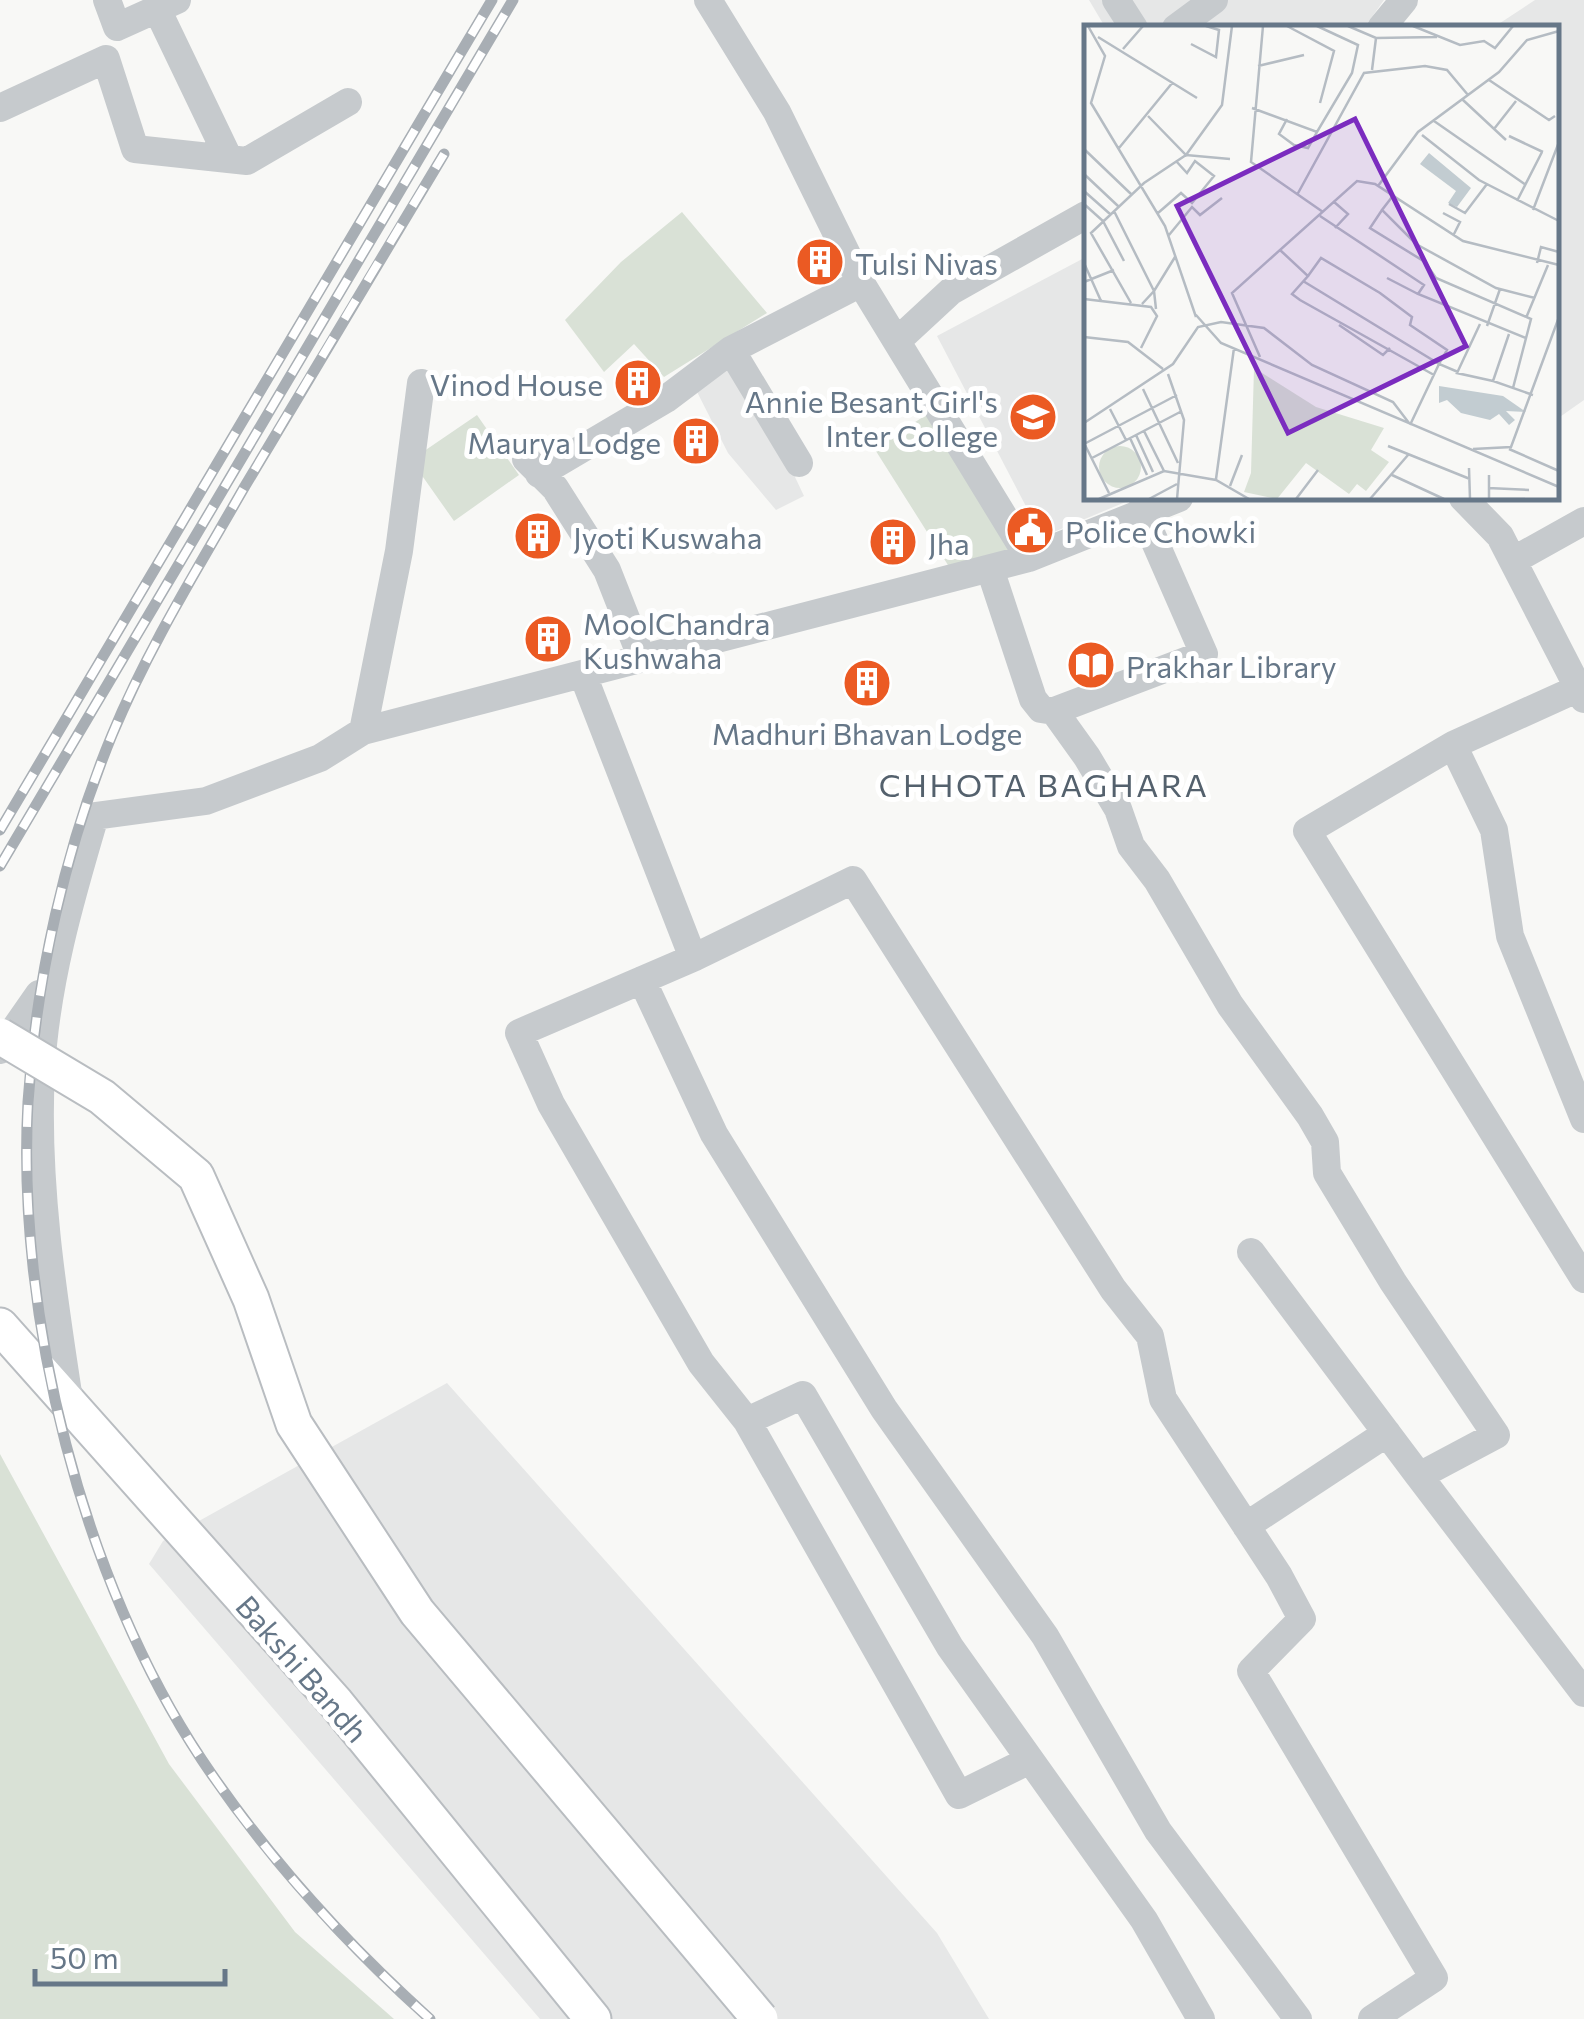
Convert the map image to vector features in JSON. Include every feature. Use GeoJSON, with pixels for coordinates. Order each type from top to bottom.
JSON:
{"type":"FeatureCollection","features":[{"type":"Feature","properties":{"kind":"main road"},"geometry":{"type":"LineString","coordinates":[[0,1036],[102,1097],[196,1176],[251,1299],[294,1424],[417,1612],[760,2019]]}},
{"type":"Feature","properties":{"kind":"main road","name":"Bakshi Bandh"},"geometry":{"type":"LineString","coordinates":[[0,1326],[336,1702],[594,2019]]}},
{"type":"Feature","properties":{"kind":"street"},"geometry":{"type":"LineString","coordinates":[[106,0],[117,27],[167,4],[230,159]]}},
{"type":"Feature","properties":{"kind":"street"},"geometry":{"type":"LineString","coordinates":[[708,0],[777,112],[861,283],[1029,558]]}},
{"type":"Feature","properties":{"kind":"street"},"geometry":{"type":"LineString","coordinates":[[1116,0],[1132,25]]}},
{"type":"Feature","properties":{"kind":"street"},"geometry":{"type":"LineString","coordinates":[[1180,25],[1214,0]]}},
{"type":"Feature","properties":{"kind":"street"},"geometry":{"type":"LineString","coordinates":[[1383,25],[1404,0]]}},
{"type":"Feature","properties":{"kind":"street"},"geometry":{"type":"LineString","coordinates":[[0,108],[106,59],[135,149],[247,161],[348,102]]}},
{"type":"Feature","properties":{"kind":"street"},"geometry":{"type":"LineString","coordinates":[[896,341],[951,290],[1084,216]]}},
{"type":"Feature","properties":{"kind":"street"},"geometry":{"type":"LineString","coordinates":[[642,659],[607,570],[555,488],[532,467],[666,398],[731,350],[861,283]]}},
{"type":"Feature","properties":{"kind":"street"},"geometry":{"type":"LineString","coordinates":[[731,350],[799,462]]}},
{"type":"Feature","properties":{"kind":"street"},"geometry":{"type":"LineString","coordinates":[[363,731],[400,551],[421,383]]}},
{"type":"Feature","properties":{"kind":"street"},"geometry":{"type":"LineString","coordinates":[[71,1409],[48,1260],[41,1072],[58,944],[95,816],[206,801],[320,758],[363,731],[1029,558],[1172,500]]}},
{"type":"Feature","properties":{"kind":"street"},"geometry":{"type":"LineString","coordinates":[[1466,500],[1500,536],[1581,693],[1453,745],[1306,831],[1584,1279]]}},
{"type":"Feature","properties":{"kind":"street"},"geometry":{"type":"LineString","coordinates":[[990,569],[1034,699],[1041,709],[1054,711],[1204,654],[1140,510]]}},
{"type":"Feature","properties":{"kind":"street"},"geometry":{"type":"LineString","coordinates":[[1514,560],[1584,521]]}},
{"type":"Feature","properties":{"kind":"street"},"geometry":{"type":"LineString","coordinates":[[583,675],[693,958]]}},
{"type":"Feature","properties":{"kind":"street"},"geometry":{"type":"LineString","coordinates":[[1054,711],[1110,796],[1131,846],[1157,880],[1230,1004],[1310,1116],[1324,1142],[1327,1173],[1393,1282],[1496,1435],[1419,1476]]}},
{"type":"Feature","properties":{"kind":"street"},"geometry":{"type":"LineString","coordinates":[[1453,745],[1494,830],[1510,936],[1584,1119]]}},
{"type":"Feature","properties":{"kind":"street"},"geometry":{"type":"LineString","coordinates":[[1030,1760],[959,1795],[748,1421],[701,1363],[551,1104],[520,1033],[693,958],[853,880],[1112,1289],[1150,1336],[1163,1399],[1302,1619],[1251,1671],[1434,1978],[1372,2019]]}},
{"type":"Feature","properties":{"kind":"street"},"geometry":{"type":"LineString","coordinates":[[642,980],[714,1134],[884,1409],[1045,1636],[1158,1832],[1298,2019]]}},
{"type":"Feature","properties":{"kind":"street"},"geometry":{"type":"LineString","coordinates":[[0,1050],[40,994]]}},
{"type":"Feature","properties":{"kind":"street"},"geometry":{"type":"LineString","coordinates":[[1251,1252],[1419,1476],[1579,1676]]}},
{"type":"Feature","properties":{"kind":"street"},"geometry":{"type":"LineString","coordinates":[[748,1421],[803,1395],[950,1647],[1144,1920],[1202,2019]]}},
{"type":"Feature","properties":{"kind":"street"},"geometry":{"type":"LineString","coordinates":[[1246,1526],[1386,1433]]}},
{"type":"Feature","properties":{"kind":"shaded area"},"geometry":{"type":"Polygon","coordinates":[[[1089,0],[1384,0],[1366,25],[1104,25],[1089,0]]]}},
{"type":"Feature","properties":{"kind":"shaded area"},"geometry":{"type":"Polygon","coordinates":[[[1535,0],[1584,0],[1584,400],[1559,418],[1559,25],[1497,25],[1535,0]]]}},
{"type":"Feature","properties":{"kind":"shaded area"},"geometry":{"type":"Polygon","coordinates":[[[682,212],[767,313],[664,377],[634,344],[604,372],[565,320],[621,262],[682,212]]]}},
{"type":"Feature","properties":{"kind":"shaded area","name":"Annie Besant Girl's Inter College"},"geometry":{"type":"Polygon","coordinates":[[[1084,258],[1084,500],[1130,500],[1042,537],[937,336],[1084,258]]]}},
{"type":"Feature","properties":{"kind":"shaded area"},"geometry":{"type":"Polygon","coordinates":[[[727,359],[798,472],[795,477],[804,496],[776,510],[728,453],[691,380],[727,359]]]}},
{"type":"Feature","properties":{"kind":"shaded area"},"geometry":{"type":"Polygon","coordinates":[[[931,412],[1020,553],[953,573],[874,448],[931,412]]]}},
{"type":"Feature","properties":{"kind":"shaded area"},"geometry":{"type":"Polygon","coordinates":[[[477,415],[519,475],[454,521],[411,460],[477,415]]]}},
{"type":"Feature","properties":{"kind":"shaded area"},"geometry":{"type":"Polygon","coordinates":[[[447,1383],[937,1933],[989,2019],[540,2019],[149,1564],[163,1541],[447,1383]]]}},
{"type":"Feature","properties":{"kind":"shaded area"},"geometry":{"type":"Polygon","coordinates":[[[0,1454],[169,1764],[295,1932],[394,2019],[0,2019],[0,1454]]]}},
{"type":"Feature","properties":{"kind":"railway"},"geometry":{"type":"LineString","coordinates":[[0,830],[492,0]]}},
{"type":"Feature","properties":{"kind":"railway"},"geometry":{"type":"LineString","coordinates":[[0,866],[513,0]]}},
{"type":"Feature","properties":{"kind":"railway"},"geometry":{"type":"LineString","coordinates":[[430,2019],[367,1959],[280,1864],[202,1760],[160,1689],[123,1612],[91,1530],[66,1444],[46,1357],[33,1270],[27,1184],[28,1102],[46,962],[80,823],[112,735],[141,671],[192,578],[444,154]]}},
{"type":"Feature","properties":{"kind":"place","name":"Tulsi Nivas"},"geometry":{"type":"Point","coordinates":[820,262]}},
{"type":"Feature","properties":{"kind":"place","name":"Vinod House"},"geometry":{"type":"Point","coordinates":[638,383]}},
{"type":"Feature","properties":{"kind":"place","name":"Annie Besant Girl's Inter College"},"geometry":{"type":"Point","coordinates":[1033,417]}},
{"type":"Feature","properties":{"kind":"place","name":"Maurya Lodge"},"geometry":{"type":"Point","coordinates":[696,441]}},
{"type":"Feature","properties":{"kind":"place","name":"Police Chowki"},"geometry":{"type":"Point","coordinates":[1030,530]}},
{"type":"Feature","properties":{"kind":"place","name":"Jyoti Kuswaha"},"geometry":{"type":"Point","coordinates":[538,536]}},
{"type":"Feature","properties":{"kind":"place","name":"Jha"},"geometry":{"type":"Point","coordinates":[893,542]}},
{"type":"Feature","properties":{"kind":"place","name":"MoolChandra Kushwaha"},"geometry":{"type":"Point","coordinates":[548,639]}},
{"type":"Feature","properties":{"kind":"place","name":"Prakhar Library"},"geometry":{"type":"Point","coordinates":[1091,665]}},
{"type":"Feature","properties":{"kind":"place","name":"Madhuri Bhavan Lodge"},"geometry":{"type":"Point","coordinates":[867,683]}},
{"type":"Feature","properties":{"kind":"district","name":"CHHOTA BAGHARA"},"geometry":{"type":"Point","coordinates":[1044,784]}}]}
